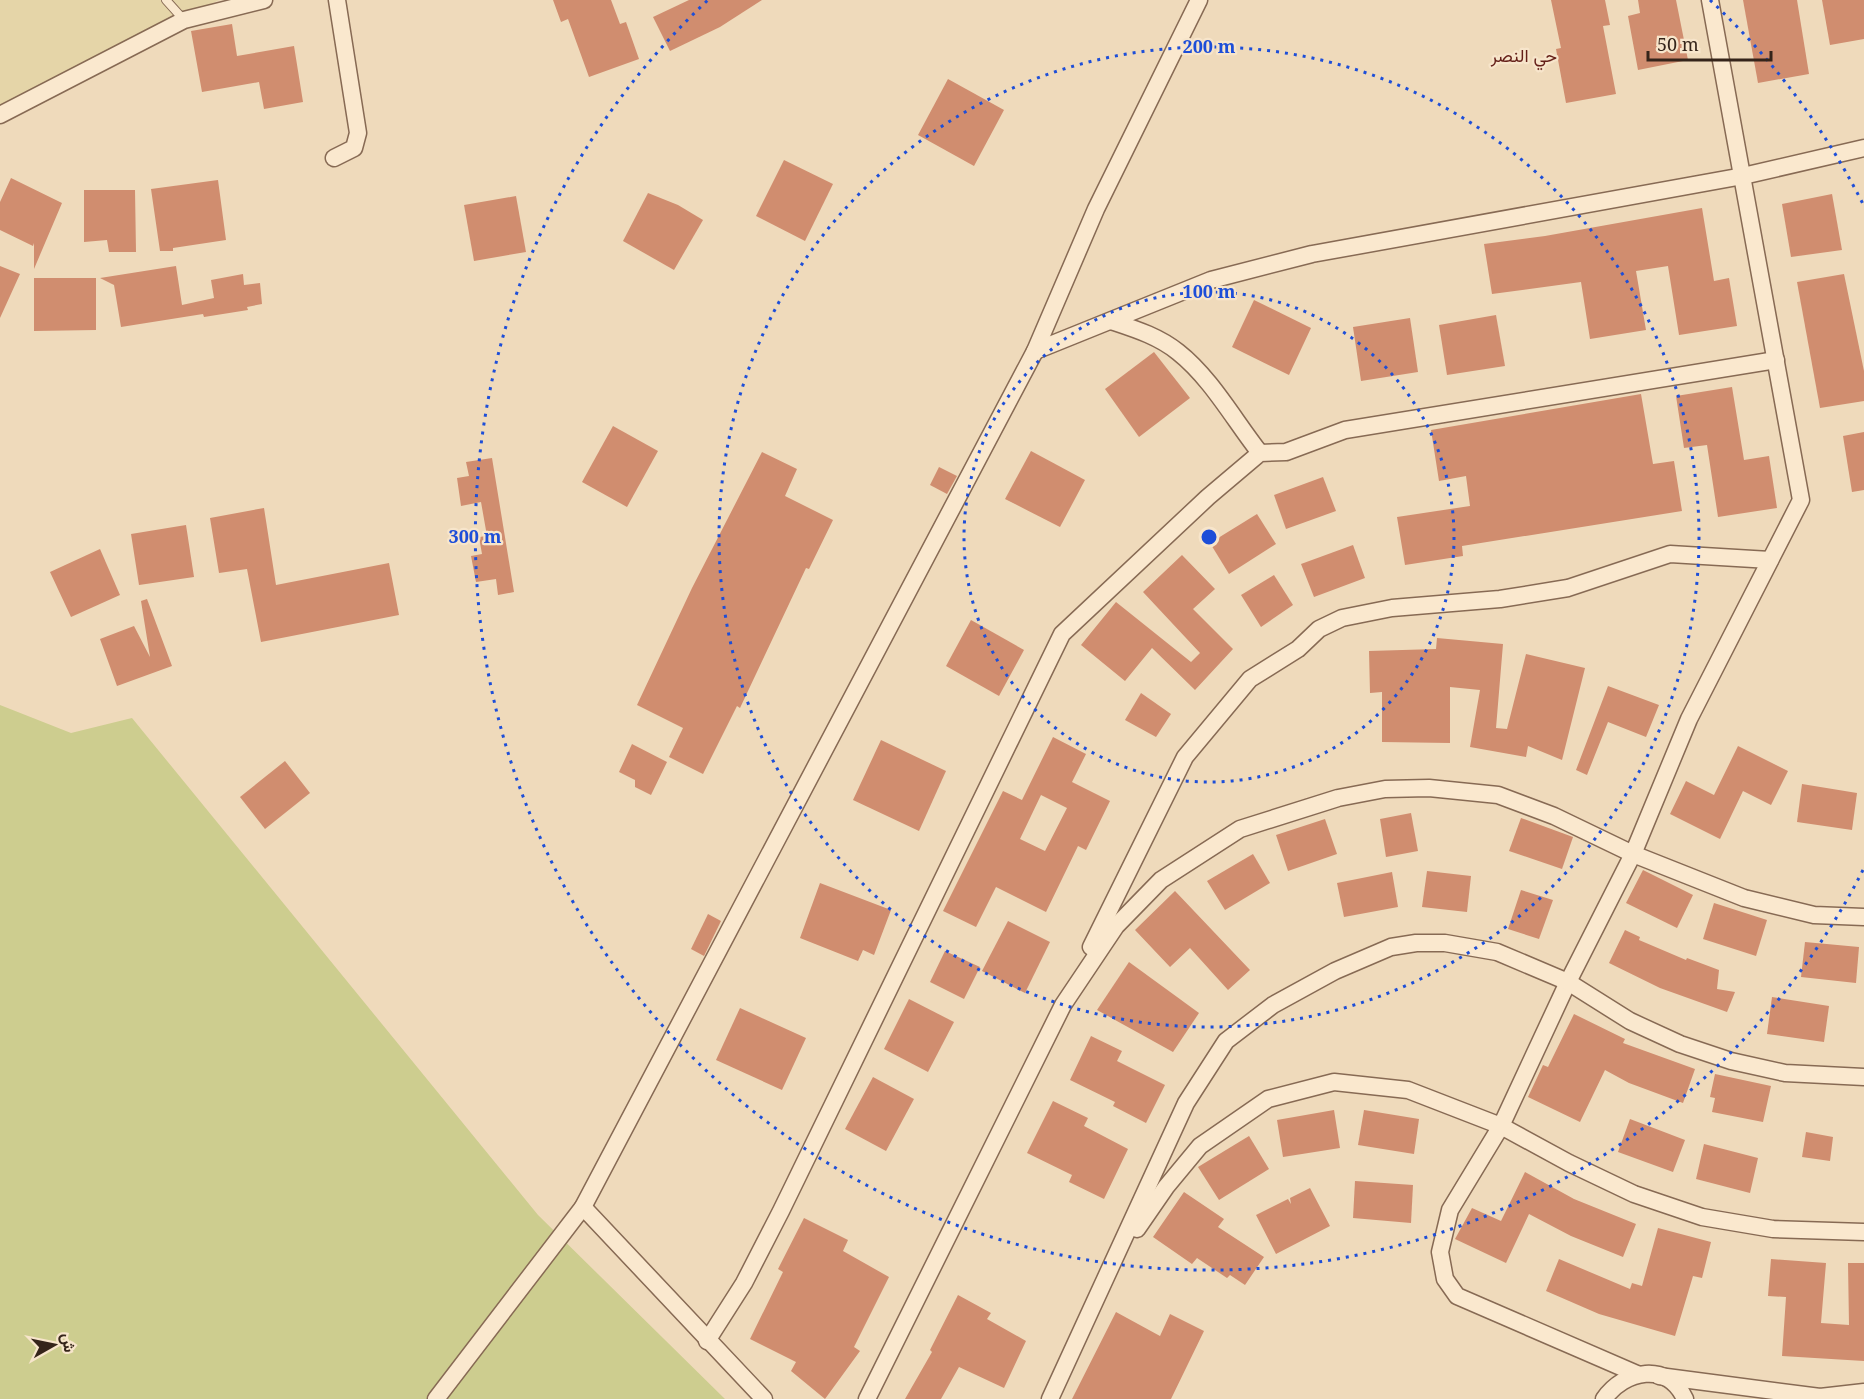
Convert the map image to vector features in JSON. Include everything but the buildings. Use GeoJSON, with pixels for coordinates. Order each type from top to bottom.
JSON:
{"type":"FeatureCollection","features":[{"type":"Feature","properties":{"kind":"street"},"geometry":{"type":"LineString","coordinates":[[0,115],[184,20],[264,0]]}},
{"type":"Feature","properties":{"kind":"street"},"geometry":{"type":"LineString","coordinates":[[334,158],[354,148],[358,133],[337,0]]}},
{"type":"Feature","properties":{"kind":"street"},"geometry":{"type":"LineString","coordinates":[[436,1399],[583,1207],[1035,351],[1096,209],[1199,0]]}},
{"type":"Feature","properties":{"kind":"street"},"geometry":{"type":"LineString","coordinates":[[1710,0],[1801,500],[1689,719],[1633,854],[1568,982],[1501,1126],[1450,1210],[1440,1252],[1445,1279],[1456,1296],[1637,1374],[1820,1397],[1864,1392]]}},
{"type":"Feature","properties":{"kind":"street"},"geometry":{"type":"LineString","coordinates":[[1035,351],[1210,280],[1312,254],[1743,176],[1864,148]]}},
{"type":"Feature","properties":{"kind":"street"},"geometry":{"type":"LineString","coordinates":[[1111,321],[1148,333],[1178,352],[1210,386],[1260,453]]}},
{"type":"Feature","properties":{"kind":"street"},"geometry":{"type":"LineString","coordinates":[[707,1341],[744,1283],[782,1211],[1062,634],[1208,497],[1260,453],[1286,452],[1345,430],[1776,360]]}},
{"type":"Feature","properties":{"kind":"street"},"geometry":{"type":"LineString","coordinates":[[867,1399],[1185,757],[1250,679],[1298,649],[1319,629],[1342,618],[1392,608],[1500,599],[1568,588],[1670,554],[1770,560]]}},
{"type":"Feature","properties":{"kind":"street"},"geometry":{"type":"LineString","coordinates":[[1063,1005],[1116,926],[1161,880],[1240,829],[1338,798],[1385,789],[1429,788],[1498,795],[1554,816],[1633,854],[1744,898],[1815,915],[1864,917]]}},
{"type":"Feature","properties":{"kind":"street"},"geometry":{"type":"LineString","coordinates":[[1050,1399],[1115,1263],[1186,1102],[1226,1041],[1273,1005],[1335,971],[1391,947],[1416,943],[1445,943],[1497,952],[1568,982],[1630,1021],[1680,1044],[1731,1061],[1785,1073],[1864,1077]]}},
{"type":"Feature","properties":{"kind":"street"},"geometry":{"type":"LineString","coordinates":[[1115,1263],[1166,1187],[1200,1146],[1268,1099],[1334,1082],[1408,1090],[1501,1126],[1569,1163],[1634,1194],[1702,1217],[1773,1229],[1864,1232]]}},
{"type":"Feature","properties":{"kind":"street"},"geometry":{"type":"LineString","coordinates":[[583,1207],[764,1399]]}},
{"type":"Feature","properties":{"kind":"street"},"geometry":{"type":"LineString","coordinates":[[1604,1399],[1612,1387],[1637,1374]]}},
{"type":"Feature","properties":{"kind":"street"},"geometry":{"type":"LineString","coordinates":[[1659,1376],[1672,1383],[1685,1399]]}},
{"type":"Feature","properties":{"kind":"lane"},"geometry":{"type":"LineString","coordinates":[[166,0],[184,20]]}},
{"type":"Feature","properties":{"kind":"shaded area"},"geometry":{"type":"Polygon","coordinates":[[[0,0],[219,0],[0,107],[0,0]]]}},
{"type":"Feature","properties":{"kind":"green space"},"geometry":{"type":"Polygon","coordinates":[[[0,705],[71,733],[132,718],[538,1215],[725,1399],[0,1399],[0,705]]]}},
{"type":"Feature","properties":{"kind":"district","name":"حي النصر"},"geometry":{"type":"Point","coordinates":[1524,56]}}]}
